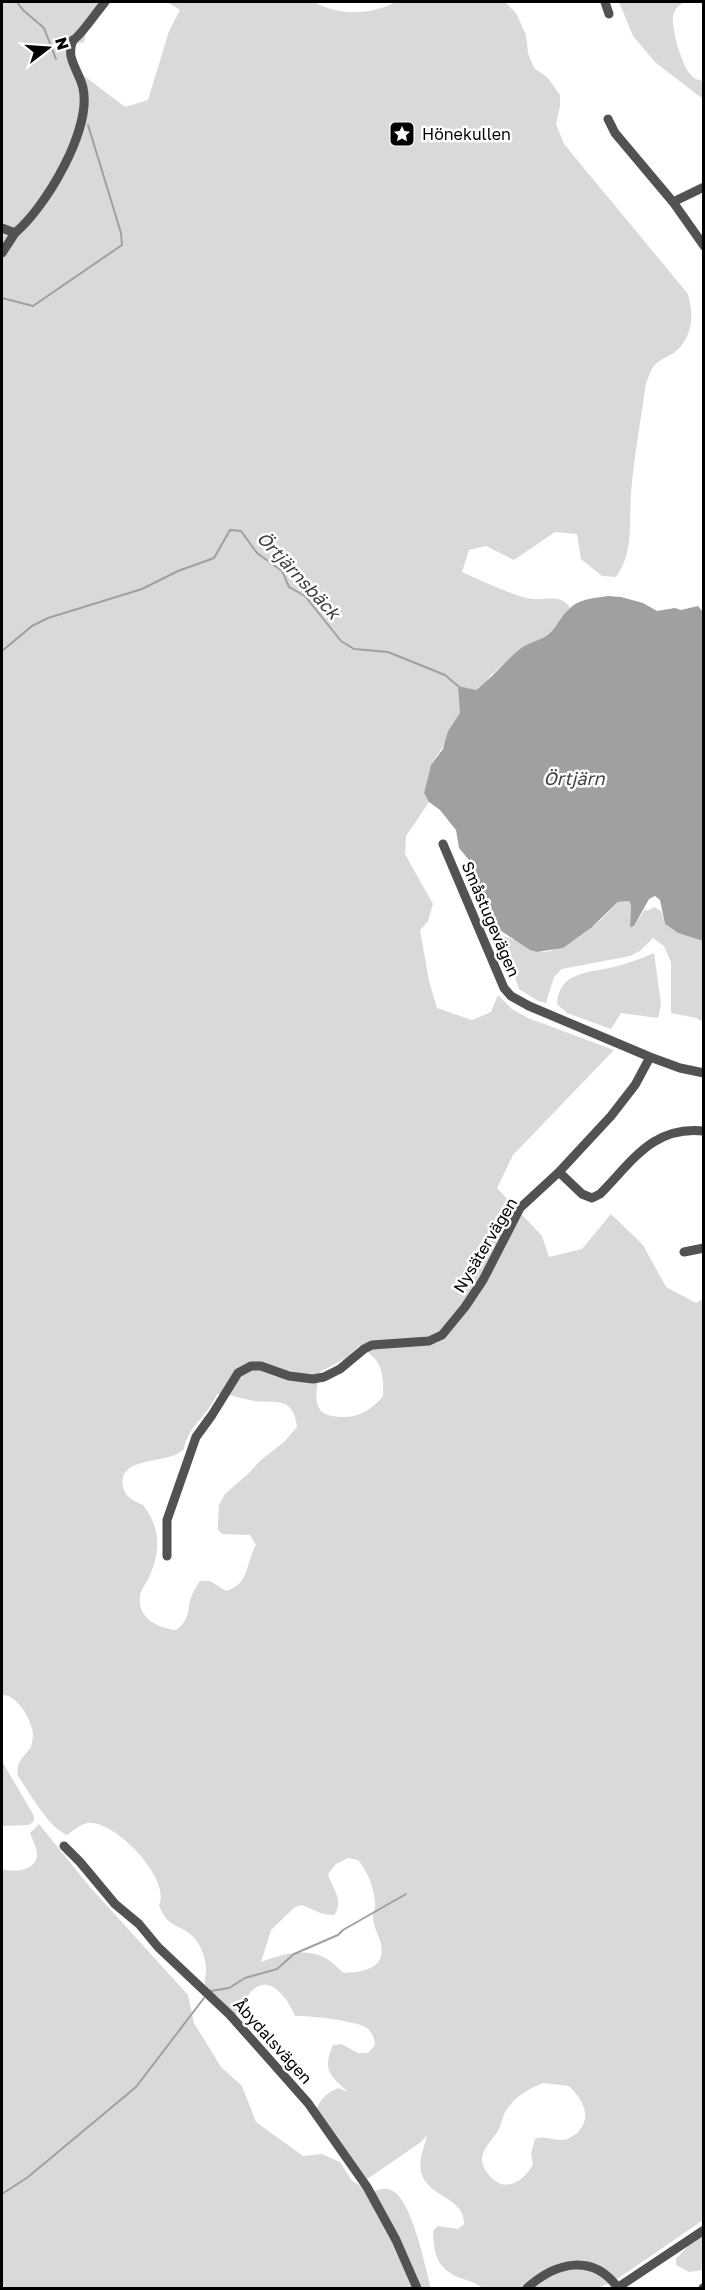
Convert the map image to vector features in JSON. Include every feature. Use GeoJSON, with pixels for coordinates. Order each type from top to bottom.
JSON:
{"type":"FeatureCollection","features":[{"type":"Feature","properties":{"kind":"street"},"geometry":{"type":"LineString","coordinates":[[2,253],[15,233],[36,211],[67,160],[83,119],[84,104],[83,87],[72,63],[71,46],[73,40],[79,37],[84,27],[105,2]]}},
{"type":"Feature","properties":{"kind":"street"},"geometry":{"type":"LineString","coordinates":[[605,2],[609,14]]}},
{"type":"Feature","properties":{"kind":"street"},"geometry":{"type":"LineString","coordinates":[[608,119],[615,133],[673,202],[704,246]]}},
{"type":"Feature","properties":{"kind":"street"},"geometry":{"type":"LineString","coordinates":[[673,202],[704,187]]}},
{"type":"Feature","properties":{"kind":"street"},"geometry":{"type":"LineString","coordinates":[[2,228],[15,233]]}},
{"type":"Feature","properties":{"kind":"street","name":"Småstugevägen"},"geometry":{"type":"LineString","coordinates":[[443,844],[504,988],[511,996],[529,1006],[650,1057]]}},
{"type":"Feature","properties":{"kind":"street"},"geometry":{"type":"LineString","coordinates":[[650,1057],[680,1068],[704,1073]]}},
{"type":"Feature","properties":{"kind":"street","name":"Nysätervägen"},"geometry":{"type":"LineString","coordinates":[[167,1556],[167,1520],[195,1437],[212,1416],[238,1372],[251,1366],[261,1366],[289,1376],[314,1379],[340,1369],[372,1345],[435,1339],[465,1307],[483,1280],[520,1208],[559,1172],[624,1101],[650,1057]]}},
{"type":"Feature","properties":{"kind":"street"},"geometry":{"type":"LineString","coordinates":[[559,1172],[582,1194],[592,1198],[600,1194],[654,1140],[674,1131],[704,1131]]}},
{"type":"Feature","properties":{"kind":"street"},"geometry":{"type":"LineString","coordinates":[[684,1252],[704,1248]]}},
{"type":"Feature","properties":{"kind":"street","name":"Åbydalsvägen"},"geometry":{"type":"LineString","coordinates":[[64,1846],[115,1904],[139,1924],[158,1947],[230,2015],[308,2103],[367,2187],[396,2240],[417,2289]]}},
{"type":"Feature","properties":{"kind":"street"},"geometry":{"type":"LineString","coordinates":[[527,2289],[545,2275],[559,2269],[583,2265],[598,2269],[608,2276],[618,2288],[704,2230]]}},
{"type":"Feature","properties":{"kind":"shaded area"},"geometry":{"type":"Polygon","coordinates":[[[2,2],[108,2],[87,29],[84,42],[74,45],[74,59],[79,72],[125,107],[148,100],[169,31],[180,10],[167,2],[314,2],[334,10],[355,12],[376,9],[396,2],[505,2],[516,13],[526,35],[528,53],[534,68],[548,78],[560,95],[556,124],[564,144],[688,294],[691,318],[689,333],[681,346],[654,366],[646,383],[632,479],[630,536],[626,557],[616,577],[602,576],[581,559],[577,534],[555,532],[514,560],[486,546],[469,550],[462,572],[519,596],[535,599],[554,598],[562,600],[570,607],[552,631],[539,641],[523,647],[476,690],[448,731],[446,742],[431,765],[424,793],[429,802],[406,836],[405,854],[433,904],[428,921],[420,930],[429,981],[437,1008],[472,1020],[491,1012],[498,995],[512,1009],[528,1018],[614,1050],[513,1155],[497,1188],[542,1236],[549,1257],[582,1249],[611,1214],[643,1245],[666,1287],[696,1303],[703,1299],[703,2220],[613,2282],[597,2288],[482,2288],[446,2270],[441,2265],[434,2247],[433,2231],[438,2226],[458,2229],[464,2224],[463,2215],[459,2208],[425,2181],[420,2168],[427,2135],[421,2142],[363,2182],[315,2113],[318,2104],[329,2093],[338,2088],[348,2092],[332,2077],[328,2067],[333,2045],[341,2044],[358,2053],[368,2053],[375,2045],[371,2032],[362,2025],[344,2021],[295,2016],[288,2002],[277,1990],[264,1985],[250,1993],[237,2014],[229,2015],[212,1997],[205,1985],[205,1963],[200,1946],[191,1935],[171,1923],[163,1913],[159,1905],[161,1894],[157,1881],[138,1852],[111,1830],[98,1824],[84,1824],[67,1835],[53,1825],[40,1809],[17,1771],[21,1760],[31,1747],[32,1727],[18,1703],[2,1695],[2,2]],[[359,1346],[346,1358],[320,1372],[316,1398],[320,1410],[330,1416],[347,1417],[360,1414],[367,1411],[383,1396],[382,1373],[377,1361],[359,1346]],[[217,1394],[189,1434],[184,1449],[174,1456],[132,1467],[123,1478],[126,1494],[143,1505],[156,1532],[155,1560],[142,1589],[140,1604],[150,1621],[169,1629],[176,1630],[184,1622],[190,1600],[200,1581],[210,1581],[226,1591],[234,1588],[243,1578],[256,1545],[250,1535],[222,1534],[218,1530],[219,1505],[225,1494],[284,1442],[297,1427],[292,1410],[282,1403],[217,1394]],[[348,1858],[336,1864],[328,1874],[338,1899],[334,1915],[323,1914],[302,1905],[295,1907],[271,1930],[261,1962],[287,1954],[313,1954],[332,1962],[344,1973],[372,1968],[380,1959],[381,1944],[373,1920],[375,1905],[370,1880],[358,1860],[348,1858]],[[543,2083],[511,2103],[498,2131],[484,2151],[482,2159],[484,2167],[495,2181],[501,2184],[513,2184],[529,2171],[533,2165],[531,2153],[535,2139],[570,2138],[583,2125],[584,2107],[569,2086],[543,2083]]]}},
{"type":"Feature","properties":{"kind":"shaded area"},"geometry":{"type":"Polygon","coordinates":[[[619,2],[685,2],[674,13],[674,29],[681,56],[688,71],[703,81],[703,99],[656,63],[633,36],[619,2]]]}},
{"type":"Feature","properties":{"kind":"shaded area"},"geometry":{"type":"Polygon","coordinates":[[[629,901],[631,905],[630,926],[634,926],[645,909],[647,911],[654,907],[661,911],[665,924],[678,933],[703,941],[703,1022],[696,1018],[671,1013],[671,962],[664,946],[653,938],[640,951],[630,956],[562,969],[554,977],[546,1003],[538,1001],[519,989],[512,968],[491,933],[510,938],[530,950],[544,952],[568,944],[580,937],[618,902],[629,901]]]}},
{"type":"Feature","properties":{"kind":"shaded area"},"geometry":{"type":"Polygon","coordinates":[[[654,953],[661,1004],[658,1018],[621,1013],[611,1029],[567,1013],[557,1004],[559,993],[569,979],[654,953]]]}},
{"type":"Feature","properties":{"kind":"shaded area"},"geometry":{"type":"Polygon","coordinates":[[[2,1761],[34,1816],[34,1821],[29,1825],[2,1826],[2,1761]]]}},
{"type":"Feature","properties":{"kind":"shaded area"},"geometry":{"type":"Polygon","coordinates":[[[39,1824],[89,1886],[188,1995],[194,2023],[221,2067],[242,2086],[256,2122],[303,2156],[322,2154],[340,2162],[352,2181],[372,2192],[386,2189],[399,2196],[411,2219],[431,2288],[2,2288],[2,1869],[13,1871],[25,1869],[34,1863],[37,1852],[30,1833],[39,1824]]]}},
{"type":"Feature","properties":{"kind":"shaded area"},"geometry":{"type":"Polygon","coordinates":[[[703,2235],[703,2270],[689,2272],[676,2265],[676,2259],[703,2235]]]}},
{"type":"Feature","properties":{"kind":"water","name":"Örtjärn"},"geometry":{"type":"Polygon","coordinates":[[[608,596],[643,603],[657,611],[675,608],[681,610],[698,606],[703,612],[703,941],[678,933],[665,924],[660,900],[655,896],[649,899],[634,926],[630,927],[631,905],[629,901],[618,902],[591,928],[563,948],[537,952],[530,950],[489,923],[469,860],[459,848],[456,830],[440,810],[429,802],[424,793],[431,765],[443,749],[448,731],[460,713],[458,686],[476,690],[520,649],[548,634],[564,614],[577,603],[608,596]]]}},
{"type":"Feature","properties":{"kind":"waterway"},"geometry":{"type":"LineString","coordinates":[[17,2],[44,28],[56,59]]}},
{"type":"Feature","properties":{"kind":"waterway"},"geometry":{"type":"LineString","coordinates":[[2,298],[33,306],[122,245],[121,233],[88,125]]}},
{"type":"Feature","properties":{"kind":"waterway","name":"Örtjärnsbäck"},"geometry":{"type":"LineString","coordinates":[[2,651],[32,626],[48,618],[142,589],[178,571],[214,558],[230,530],[241,531],[257,553],[282,571],[289,587],[305,596],[341,641],[354,649],[388,652],[445,675],[458,686]]}},
{"type":"Feature","properties":{"kind":"waterway"},"geometry":{"type":"LineString","coordinates":[[211,1991],[229,1988],[245,1978],[277,1969],[294,1954],[338,1935],[406,1894]]}},
{"type":"Feature","properties":{"kind":"waterway"},"geometry":{"type":"LineString","coordinates":[[2,2194],[28,2177],[136,2087],[204,1998]]}},
{"type":"Feature","properties":{"kind":"place","name":"Hönekullen"},"geometry":{"type":"Point","coordinates":[402,134]}}]}
